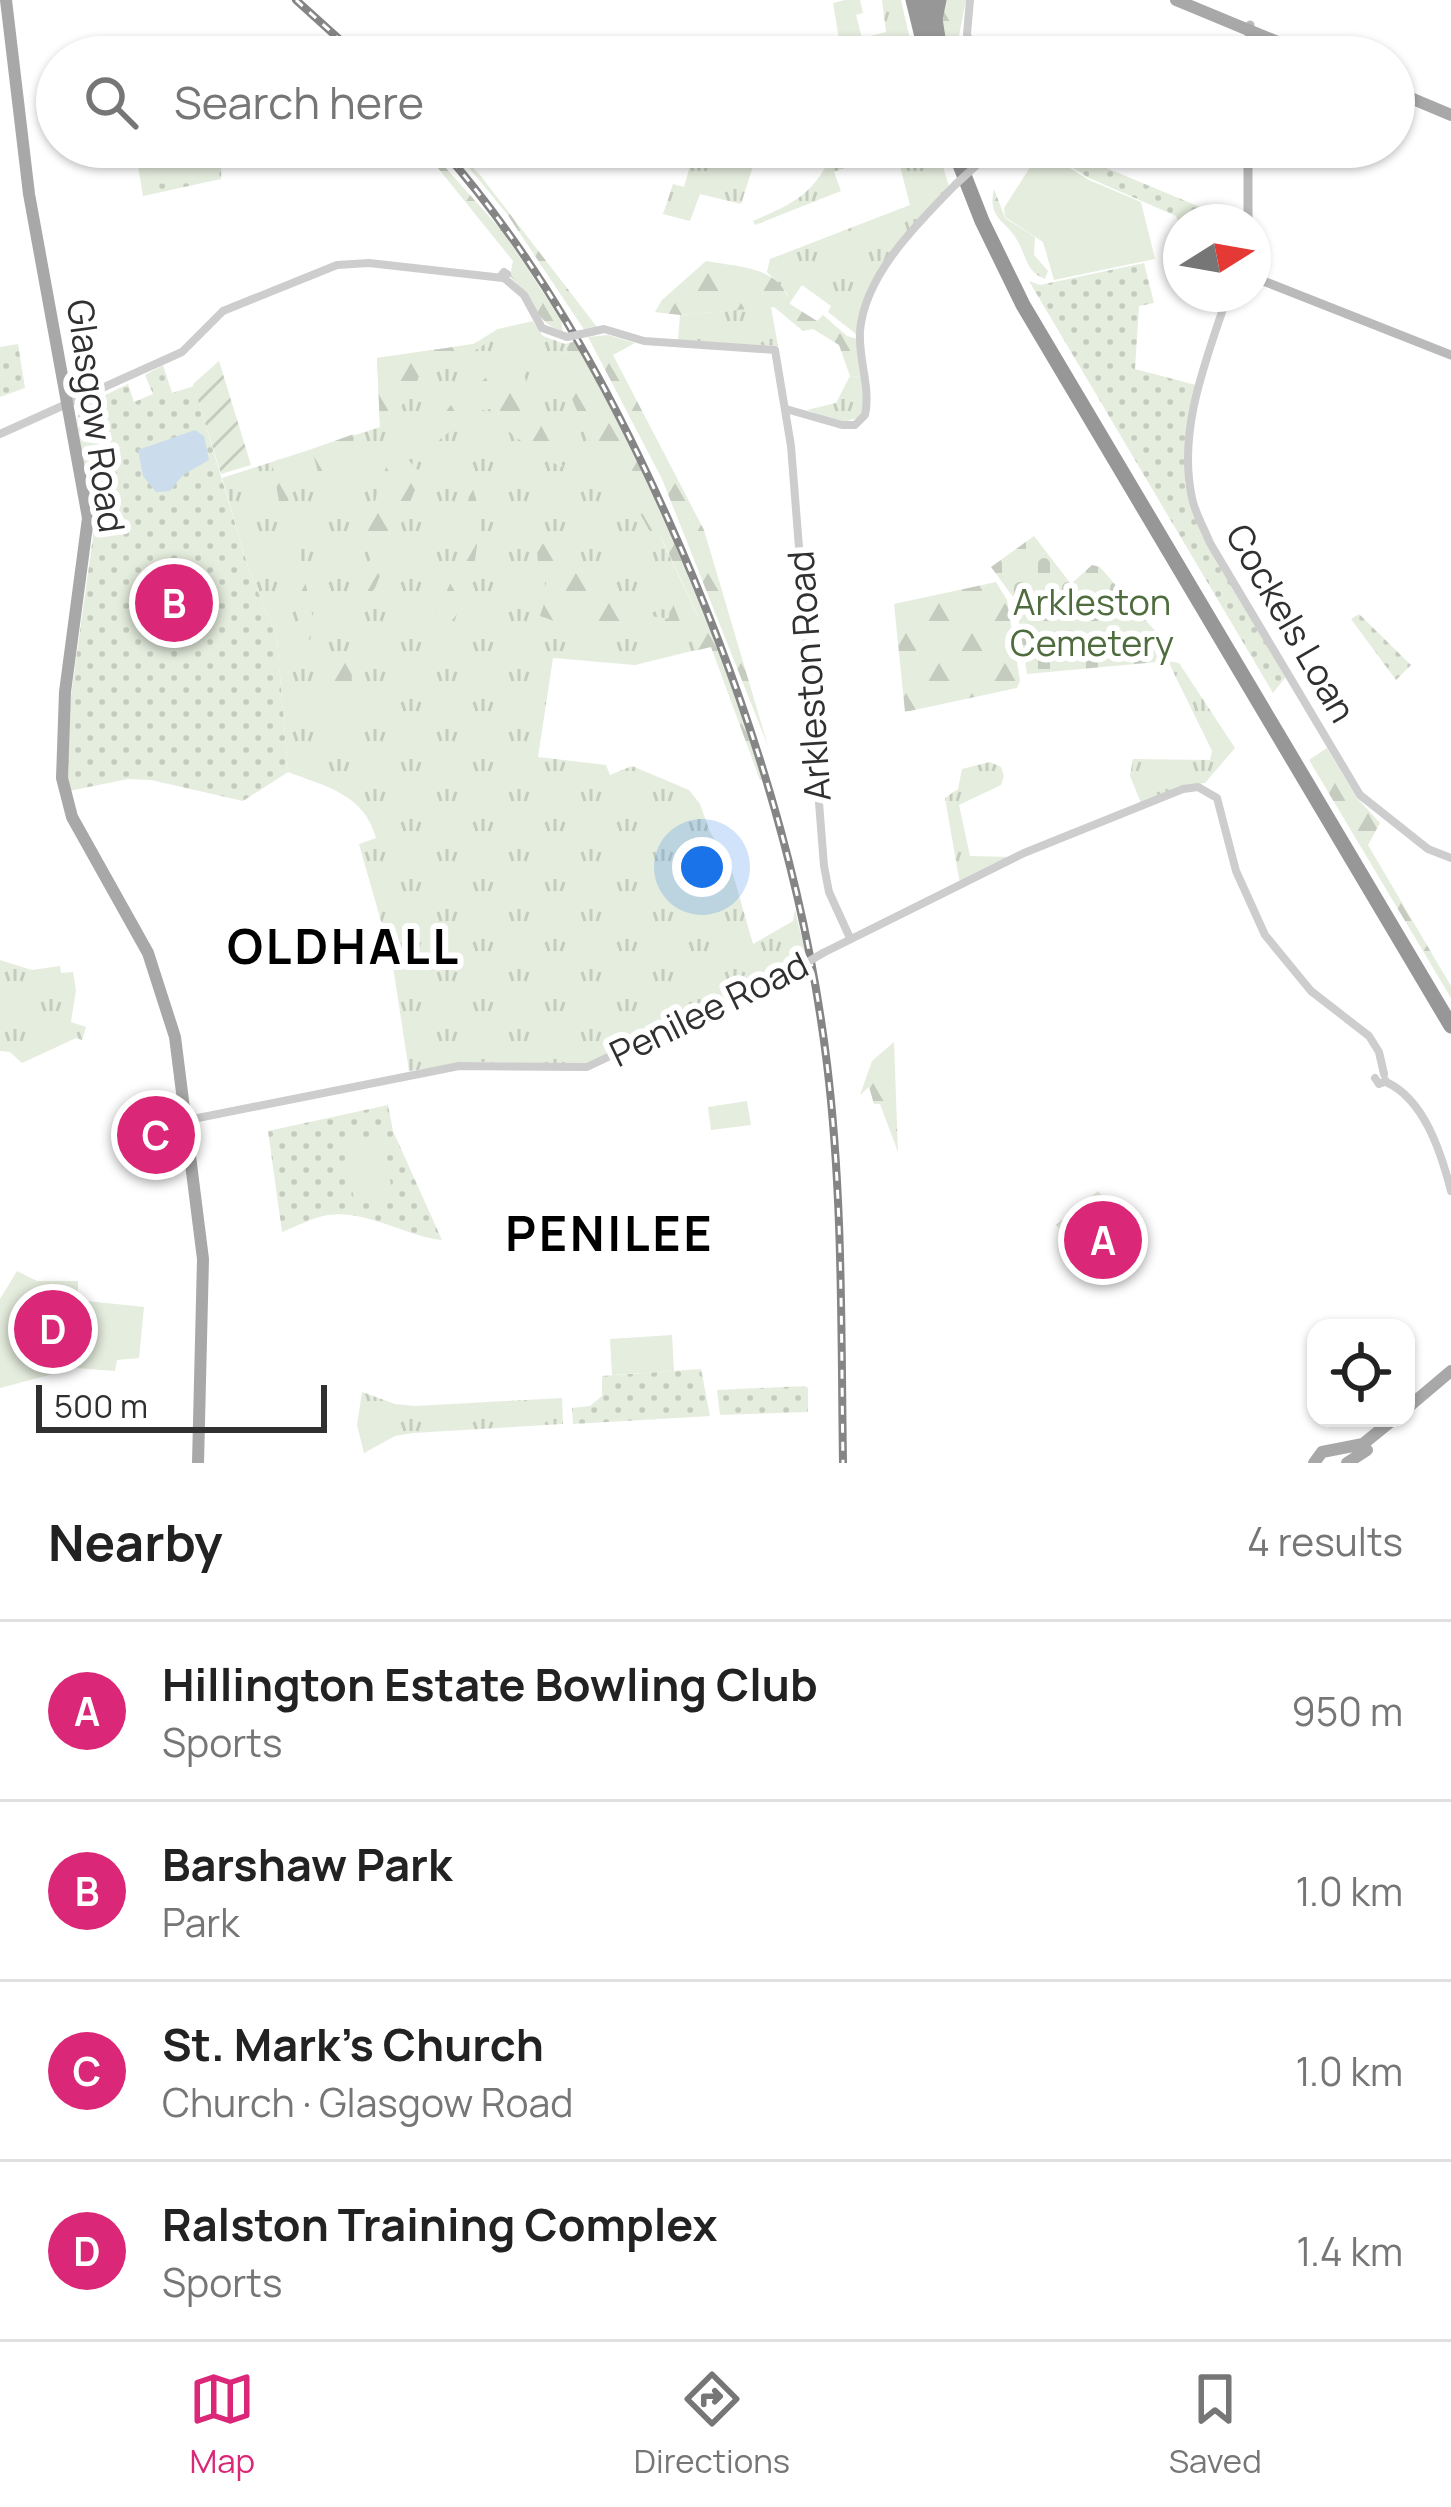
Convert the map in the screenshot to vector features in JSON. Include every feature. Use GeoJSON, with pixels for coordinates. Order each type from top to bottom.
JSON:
{"type":"FeatureCollection","features":[{"type":"Feature","properties":{"kind":"highway"},"geometry":{"type":"LineString","coordinates":[[918,0],[927,36]]}},
{"type":"Feature","properties":{"kind":"highway"},"geometry":{"type":"LineString","coordinates":[[934,36],[939,0]]}},
{"type":"Feature","properties":{"kind":"highway"},"geometry":{"type":"LineString","coordinates":[[964,168],[989,238],[1023,305],[1451,1029]]}},
{"type":"Feature","properties":{"kind":"highway"},"geometry":{"type":"LineString","coordinates":[[966,168],[1040,319],[1451,1011]]}},
{"type":"Feature","properties":{"kind":"main road","name":"Glasgow Road"},"geometry":{"type":"LineString","coordinates":[[4,0],[29,194],[88,534],[65,692],[62,778],[72,817],[148,953],[175,1037],[199,1254],[195,1463]]}},
{"type":"Feature","properties":{"kind":"main road"},"geometry":{"type":"LineString","coordinates":[[1176,0],[1272,36]]}},
{"type":"Feature","properties":{"kind":"main road"},"geometry":{"type":"LineString","coordinates":[[1190,0],[1268,36]]}},
{"type":"Feature","properties":{"kind":"main road"},"geometry":{"type":"LineString","coordinates":[[1249,27],[1249,36]]}},
{"type":"Feature","properties":{"kind":"main road"},"geometry":{"type":"LineString","coordinates":[[1415,97],[1451,112]]}},
{"type":"Feature","properties":{"kind":"main road"},"geometry":{"type":"LineString","coordinates":[[1248,168],[1248,204]]}},
{"type":"Feature","properties":{"kind":"main road"},"geometry":{"type":"LineString","coordinates":[[1271,284],[1451,355]]}},
{"type":"Feature","properties":{"kind":"main road"},"geometry":{"type":"LineString","coordinates":[[1415,1406],[1451,1375]]}},
{"type":"Feature","properties":{"kind":"main road"},"geometry":{"type":"LineString","coordinates":[[1314,1463],[1319,1454],[1363,1444],[1384,1427]]}},
{"type":"Feature","properties":{"kind":"main road"},"geometry":{"type":"LineString","coordinates":[[1331,1451],[1345,1463],[1390,1427]]}},
{"type":"Feature","properties":{"kind":"street"},"geometry":{"type":"LineString","coordinates":[[968,36],[970,0]]}},
{"type":"Feature","properties":{"kind":"street"},"geometry":{"type":"LineString","coordinates":[[786,409],[842,425],[854,425],[866,415],[859,335],[872,291],[905,241],[973,168]]}},
{"type":"Feature","properties":{"kind":"street","name":"Arkleston Road"},"geometry":{"type":"LineString","coordinates":[[67,407],[186,350],[223,311],[337,266],[369,263],[503,277],[524,295],[542,328],[567,337],[604,328],[644,341],[773,348],[786,409],[824,866],[850,938]]}},
{"type":"Feature","properties":{"kind":"street","name":"Cockels Loan"},"geometry":{"type":"LineString","coordinates":[[1223,312],[1193,414],[1192,502],[1210,543],[1360,795],[1428,849],[1451,858]]}},
{"type":"Feature","properties":{"kind":"street"},"geometry":{"type":"LineString","coordinates":[[0,434],[67,407]]}},
{"type":"Feature","properties":{"kind":"street","name":"Penilee Road"},"geometry":{"type":"LineString","coordinates":[[184,1121],[459,1066],[587,1067],[1043,845],[1183,789],[1207,789],[1220,803],[1236,871],[1265,935],[1311,991],[1369,1036],[1379,1052],[1385,1078],[1416,1105],[1451,1191]]}},
{"type":"Feature","properties":{"kind":"green space"},"geometry":{"type":"Polygon","coordinates":[[[860,0],[863,13],[856,15],[861,36],[838,36],[833,3],[860,0]]]}},
{"type":"Feature","properties":{"kind":"green space"},"geometry":{"type":"Polygon","coordinates":[[[882,0],[901,0],[909,36],[870,36],[886,32],[882,0]]]}},
{"type":"Feature","properties":{"kind":"green space"},"geometry":{"type":"Polygon","coordinates":[[[945,0],[966,0],[959,36],[943,36],[940,17],[945,0]]]}},
{"type":"Feature","properties":{"kind":"green space"},"geometry":{"type":"Polygon","coordinates":[[[138,168],[221,168],[221,179],[143,196],[138,168]]]}},
{"type":"Feature","properties":{"kind":"green space"},"geometry":{"type":"Polygon","coordinates":[[[143,168],[209,168],[202,176],[167,184],[143,168]]]}},
{"type":"Feature","properties":{"kind":"green space"},"geometry":{"type":"Polygon","coordinates":[[[438,168],[446,168],[504,233],[561,320],[563,332],[539,315],[510,276],[513,261],[438,168]]]}},
{"type":"Feature","properties":{"kind":"green space"},"geometry":{"type":"Polygon","coordinates":[[[469,168],[480,175],[597,327],[585,331],[507,214],[469,168]]]}},
{"type":"Feature","properties":{"kind":"green space"},"geometry":{"type":"Polygon","coordinates":[[[689,168],[752,168],[741,204],[700,194],[690,221],[663,214],[673,184],[684,187],[689,168]]]}},
{"type":"Feature","properties":{"kind":"green space"},"geometry":{"type":"Polygon","coordinates":[[[825,168],[844,168],[834,172],[841,191],[755,225],[753,221],[793,201],[825,168]]]}},
{"type":"Feature","properties":{"kind":"green space"},"geometry":{"type":"Polygon","coordinates":[[[900,168],[943,168],[949,186],[879,272],[856,334],[828,312],[831,306],[802,285],[789,304],[787,293],[767,272],[770,259],[910,205],[900,168]]]}},
{"type":"Feature","properties":{"kind":"green space"},"geometry":{"type":"Polygon","coordinates":[[[1030,168],[1070,168],[1141,202],[1155,259],[1054,280],[1043,242],[1005,217],[1004,208],[1030,168]]]}},
{"type":"Feature","properties":{"kind":"green space"},"geometry":{"type":"Polygon","coordinates":[[[1073,168],[1106,168],[1193,204],[1163,204],[1163,210],[1073,168]]]}},
{"type":"Feature","properties":{"kind":"green space"},"geometry":{"type":"Polygon","coordinates":[[[994,189],[1005,218],[1035,237],[1034,255],[1048,271],[1045,279],[1030,267],[1017,240],[995,213],[994,189]]]}},
{"type":"Feature","properties":{"kind":"green space"},"geometry":{"type":"Polygon","coordinates":[[[706,261],[768,275],[785,291],[790,304],[817,321],[823,315],[857,339],[861,377],[850,376],[839,345],[813,329],[803,331],[774,307],[680,315],[655,312],[706,261]]]}},
{"type":"Feature","properties":{"kind":"green space"},"geometry":{"type":"Polygon","coordinates":[[[1144,263],[1154,303],[1139,306],[1135,369],[1196,385],[1185,483],[1191,503],[1287,675],[1273,693],[1029,281],[1040,285],[1144,263]]]}},
{"type":"Feature","properties":{"kind":"green space"},"geometry":{"type":"Polygon","coordinates":[[[771,307],[778,346],[678,340],[680,315],[771,307]]]}},
{"type":"Feature","properties":{"kind":"green space"},"geometry":{"type":"Polygon","coordinates":[[[533,321],[543,336],[565,344],[569,352],[558,354],[643,500],[712,646],[635,665],[553,658],[538,757],[606,765],[610,775],[632,766],[689,790],[730,864],[753,944],[793,921],[795,910],[807,959],[583,1065],[474,1062],[409,1071],[392,960],[359,844],[376,838],[353,802],[288,772],[277,639],[248,567],[222,478],[380,427],[377,358],[474,344],[498,329],[533,321]]]}},
{"type":"Feature","properties":{"kind":"green space"},"geometry":{"type":"Polygon","coordinates":[[[498,329],[500,335],[464,357],[423,364],[413,394],[380,427],[377,358],[474,344],[498,329]]]}},
{"type":"Feature","properties":{"kind":"green space"},"geometry":{"type":"Polygon","coordinates":[[[608,335],[635,343],[613,355],[704,530],[768,746],[662,479],[588,337],[608,335]]]}},
{"type":"Feature","properties":{"kind":"green space"},"geometry":{"type":"Polygon","coordinates":[[[576,341],[679,556],[764,779],[760,780],[711,647],[694,651],[699,618],[661,537],[649,530],[632,499],[597,457],[553,355],[568,352],[565,344],[576,341]]]}},
{"type":"Feature","properties":{"kind":"green space"},"geometry":{"type":"Polygon","coordinates":[[[18,344],[25,388],[0,397],[0,347],[18,344]]]}},
{"type":"Feature","properties":{"kind":"green space"},"geometry":{"type":"Polygon","coordinates":[[[510,352],[519,356],[535,414],[563,467],[530,453],[531,444],[515,438],[490,409],[461,414],[448,433],[421,455],[417,453],[455,399],[471,393],[510,352]]]}},
{"type":"Feature","properties":{"kind":"green space"},"geometry":{"type":"Polygon","coordinates":[[[219,361],[251,465],[221,474],[193,384],[219,361]]]}},
{"type":"Feature","properties":{"kind":"green space"},"geometry":{"type":"Polygon","coordinates":[[[163,365],[172,393],[194,386],[248,567],[277,639],[288,772],[243,801],[151,780],[128,779],[69,791],[65,739],[93,537],[77,420],[81,407],[128,384],[134,402],[153,394],[145,375],[163,365]]]}},
{"type":"Feature","properties":{"kind":"green space"},"geometry":{"type":"Polygon","coordinates":[[[850,376],[861,377],[864,408],[860,417],[841,423],[807,410],[836,403],[850,376]]]}},
{"type":"Feature","properties":{"kind":"green space"},"geometry":{"type":"Polygon","coordinates":[[[354,434],[350,481],[320,480],[312,449],[354,434]]]}},
{"type":"Feature","properties":{"kind":"green space"},"geometry":{"type":"Polygon","coordinates":[[[390,455],[405,456],[416,469],[431,472],[419,480],[375,588],[362,606],[375,531],[361,544],[390,455]]]}},
{"type":"Feature","properties":{"kind":"green space"},"geometry":{"type":"Polygon","coordinates":[[[280,459],[313,619],[310,641],[300,619],[272,462],[280,459]]]}},
{"type":"Feature","properties":{"kind":"green space"},"geometry":{"type":"Polygon","coordinates":[[[471,486],[478,531],[469,587],[457,614],[422,660],[418,656],[453,577],[471,486]]]}},
{"type":"Feature","properties":{"kind":"green space","name":"Arkleston Cemetery"},"geometry":{"type":"Polygon","coordinates":[[[1034,536],[1071,584],[1092,565],[1100,567],[1167,645],[1168,661],[1027,674],[1016,601],[991,567],[1034,536]]]}},
{"type":"Feature","properties":{"kind":"green space"},"geometry":{"type":"Polygon","coordinates":[[[536,542],[628,620],[670,619],[669,611],[637,602],[637,597],[667,604],[662,591],[667,589],[681,624],[577,629],[540,616],[546,577],[539,571],[536,542]]]}},
{"type":"Feature","properties":{"kind":"green space"},"geometry":{"type":"Polygon","coordinates":[[[996,582],[1007,600],[1020,681],[1017,688],[905,712],[894,604],[996,582]]]}},
{"type":"Feature","properties":{"kind":"green space"},"geometry":{"type":"Polygon","coordinates":[[[1359,614],[1411,665],[1396,680],[1351,619],[1359,614]]]}},
{"type":"Feature","properties":{"kind":"green space"},"geometry":{"type":"Polygon","coordinates":[[[359,645],[352,665],[351,721],[336,726],[324,718],[323,665],[341,666],[359,645]]]}},
{"type":"Feature","properties":{"kind":"green space"},"geometry":{"type":"Polygon","coordinates":[[[1168,661],[1179,663],[1235,748],[1205,783],[1180,786],[1141,803],[1130,776],[1133,759],[1210,760],[1212,751],[1168,661]]]}},
{"type":"Feature","properties":{"kind":"green space"},"geometry":{"type":"Polygon","coordinates":[[[1327,748],[1357,798],[1380,823],[1368,845],[1451,986],[1451,998],[1309,760],[1327,748]]]}},
{"type":"Feature","properties":{"kind":"green space"},"geometry":{"type":"Polygon","coordinates":[[[990,762],[1001,767],[1001,785],[959,805],[970,856],[1013,857],[960,884],[945,798],[958,789],[962,769],[990,762]]]}},
{"type":"Feature","properties":{"kind":"green space"},"geometry":{"type":"Polygon","coordinates":[[[0,960],[32,970],[60,966],[61,973],[73,972],[76,990],[71,1022],[86,1027],[82,1040],[76,1038],[22,1063],[10,1052],[0,1051],[0,960]]]}},
{"type":"Feature","properties":{"kind":"green space"},"geometry":{"type":"Polygon","coordinates":[[[894,1042],[898,1152],[869,1087],[860,1095],[872,1061],[894,1042]]]}},
{"type":"Feature","properties":{"kind":"green space"},"geometry":{"type":"Polygon","coordinates":[[[747,1101],[751,1125],[711,1130],[708,1107],[747,1101]]]}},
{"type":"Feature","properties":{"kind":"green space"},"geometry":{"type":"Polygon","coordinates":[[[388,1105],[393,1131],[442,1240],[342,1214],[316,1218],[282,1232],[268,1131],[388,1105]]]}},
{"type":"Feature","properties":{"kind":"green space"},"geometry":{"type":"Polygon","coordinates":[[[382,1137],[393,1196],[355,1204],[343,1144],[382,1137]]]}},
{"type":"Feature","properties":{"kind":"green space"},"geometry":{"type":"Polygon","coordinates":[[[1098,1191],[1116,1212],[1072,1244],[1056,1225],[1098,1191]]]}},
{"type":"Feature","properties":{"kind":"green space"},"geometry":{"type":"Polygon","coordinates":[[[1116,1212],[1134,1235],[1092,1270],[1072,1244],[1116,1212]]]}},
{"type":"Feature","properties":{"kind":"green space"},"geometry":{"type":"Polygon","coordinates":[[[17,1271],[37,1281],[78,1281],[78,1300],[144,1307],[139,1358],[117,1360],[115,1371],[76,1368],[0,1388],[0,1299],[17,1271]]]}},
{"type":"Feature","properties":{"kind":"green space"},"geometry":{"type":"Polygon","coordinates":[[[672,1335],[674,1371],[612,1375],[610,1339],[672,1335]]]}},
{"type":"Feature","properties":{"kind":"green space"},"geometry":{"type":"Polygon","coordinates":[[[701,1369],[710,1416],[573,1424],[572,1408],[590,1406],[602,1396],[602,1376],[701,1369]]]}},
{"type":"Feature","properties":{"kind":"green space"},"geometry":{"type":"Polygon","coordinates":[[[805,1386],[808,1412],[720,1415],[717,1390],[805,1386]]]}},
{"type":"Feature","properties":{"kind":"green space"},"geometry":{"type":"Polygon","coordinates":[[[362,1392],[415,1406],[562,1398],[563,1424],[413,1433],[395,1436],[364,1453],[357,1425],[362,1392]]]}},
{"type":"Feature","properties":{"kind":"water"},"geometry":{"type":"Polygon","coordinates":[[[195,430],[204,436],[209,460],[183,475],[170,491],[156,492],[143,476],[138,450],[195,430]]]}},
{"type":"Feature","properties":{"kind":"railway"},"geometry":{"type":"LineString","coordinates":[[296,0],[336,36]]}},
{"type":"Feature","properties":{"kind":"railway"},"geometry":{"type":"LineString","coordinates":[[458,168],[539,277],[620,418],[722,649],[768,784],[803,923],[827,1064],[839,1213],[843,1463]]}},
{"type":"Feature","properties":{"kind":"place","name":"Barshaw Park"},"geometry":{"type":"Point","coordinates":[174,603]}},
{"type":"Feature","properties":{"kind":"place","name":"St. Mark's Church"},"geometry":{"type":"Point","coordinates":[156,1135]}},
{"type":"Feature","properties":{"kind":"place","name":"Hillington Estate Bowling Club"},"geometry":{"type":"Point","coordinates":[1103,1240]}},
{"type":"Feature","properties":{"kind":"place","name":"Ralston Training Complex"},"geometry":{"type":"Point","coordinates":[53,1329]}},
{"type":"Feature","properties":{"kind":"district","name":"OLDHALL"},"geometry":{"type":"Point","coordinates":[344,947]}},
{"type":"Feature","properties":{"kind":"district","name":"PENILEE"},"geometry":{"type":"Point","coordinates":[610,1234]}}]}
